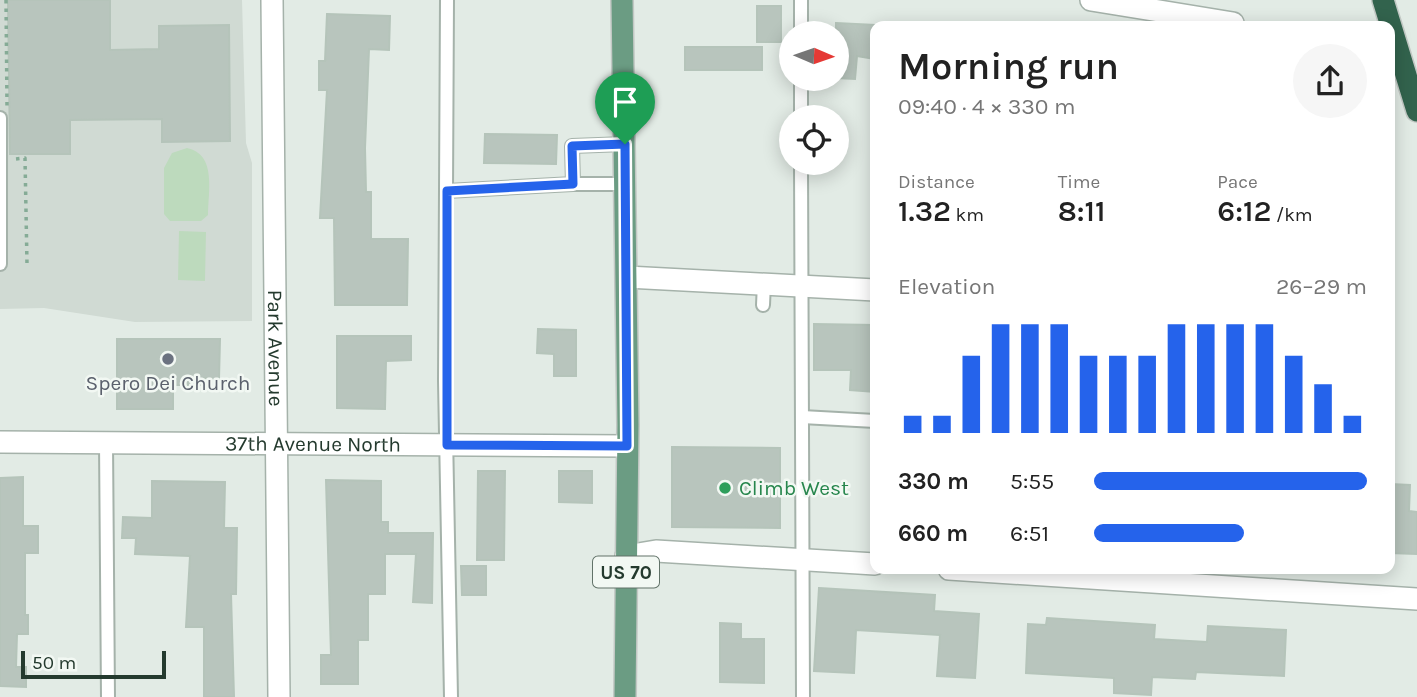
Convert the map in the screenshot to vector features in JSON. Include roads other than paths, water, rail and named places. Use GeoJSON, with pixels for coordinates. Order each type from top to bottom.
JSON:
{"type":"FeatureCollection","features":[{"type":"Feature","properties":{"kind":"highway"},"geometry":{"type":"LineString","coordinates":[[1383,0],[1389,21]]}},
{"type":"Feature","properties":{"kind":"highway"},"geometry":{"type":"LineString","coordinates":[[1395,39],[1417,111]]}},
{"type":"Feature","properties":{"kind":"main road","name":"US 70"},"geometry":{"type":"LineString","coordinates":[[622,0],[627,277],[625,697]]}},
{"type":"Feature","properties":{"kind":"street","name":"Park Avenue"},"geometry":{"type":"LineString","coordinates":[[272,0],[279,443],[279,697]]}},
{"type":"Feature","properties":{"kind":"street"},"geometry":{"type":"LineString","coordinates":[[1091,0],[1221,21]]}},
{"type":"Feature","properties":{"kind":"street"},"geometry":{"type":"LineString","coordinates":[[627,277],[870,290]]}},
{"type":"Feature","properties":{"kind":"street","name":"37th Avenue North"},"geometry":{"type":"LineString","coordinates":[[0,442],[627,446]]}},
{"type":"Feature","properties":{"kind":"street"},"geometry":{"type":"LineString","coordinates":[[626,556],[656,551],[870,564]]}},
{"type":"Feature","properties":{"kind":"street"},"geometry":{"type":"LineString","coordinates":[[1027,574],[1417,599]]}},
{"type":"Feature","properties":{"kind":"lane"},"geometry":{"type":"LineString","coordinates":[[447,0],[447,445],[451,697]]}},
{"type":"Feature","properties":{"kind":"lane"},"geometry":{"type":"LineString","coordinates":[[801,0],[801,21]]}},
{"type":"Feature","properties":{"kind":"lane"},"geometry":{"type":"LineString","coordinates":[[0,117],[0,264]]}},
{"type":"Feature","properties":{"kind":"lane"},"geometry":{"type":"LineString","coordinates":[[573,184],[572,146],[625,144]]}},
{"type":"Feature","properties":{"kind":"lane"},"geometry":{"type":"LineString","coordinates":[[801,175],[803,697]]}},
{"type":"Feature","properties":{"kind":"lane"},"geometry":{"type":"LineString","coordinates":[[447,191],[626,184]]}},
{"type":"Feature","properties":{"kind":"lane"},"geometry":{"type":"LineString","coordinates":[[763,305],[764,283]]}},
{"type":"Feature","properties":{"kind":"lane"},"geometry":{"type":"LineString","coordinates":[[802,417],[870,421]]}},
{"type":"Feature","properties":{"kind":"lane"},"geometry":{"type":"LineString","coordinates":[[106,442],[108,697]]}},
{"type":"Feature","properties":{"kind":"place","name":"Spero Dei Church"},"geometry":{"type":"Point","coordinates":[168,359]}},
{"type":"Feature","properties":{"kind":"place","name":"Climb West"},"geometry":{"type":"Point","coordinates":[725,488]}}]}
